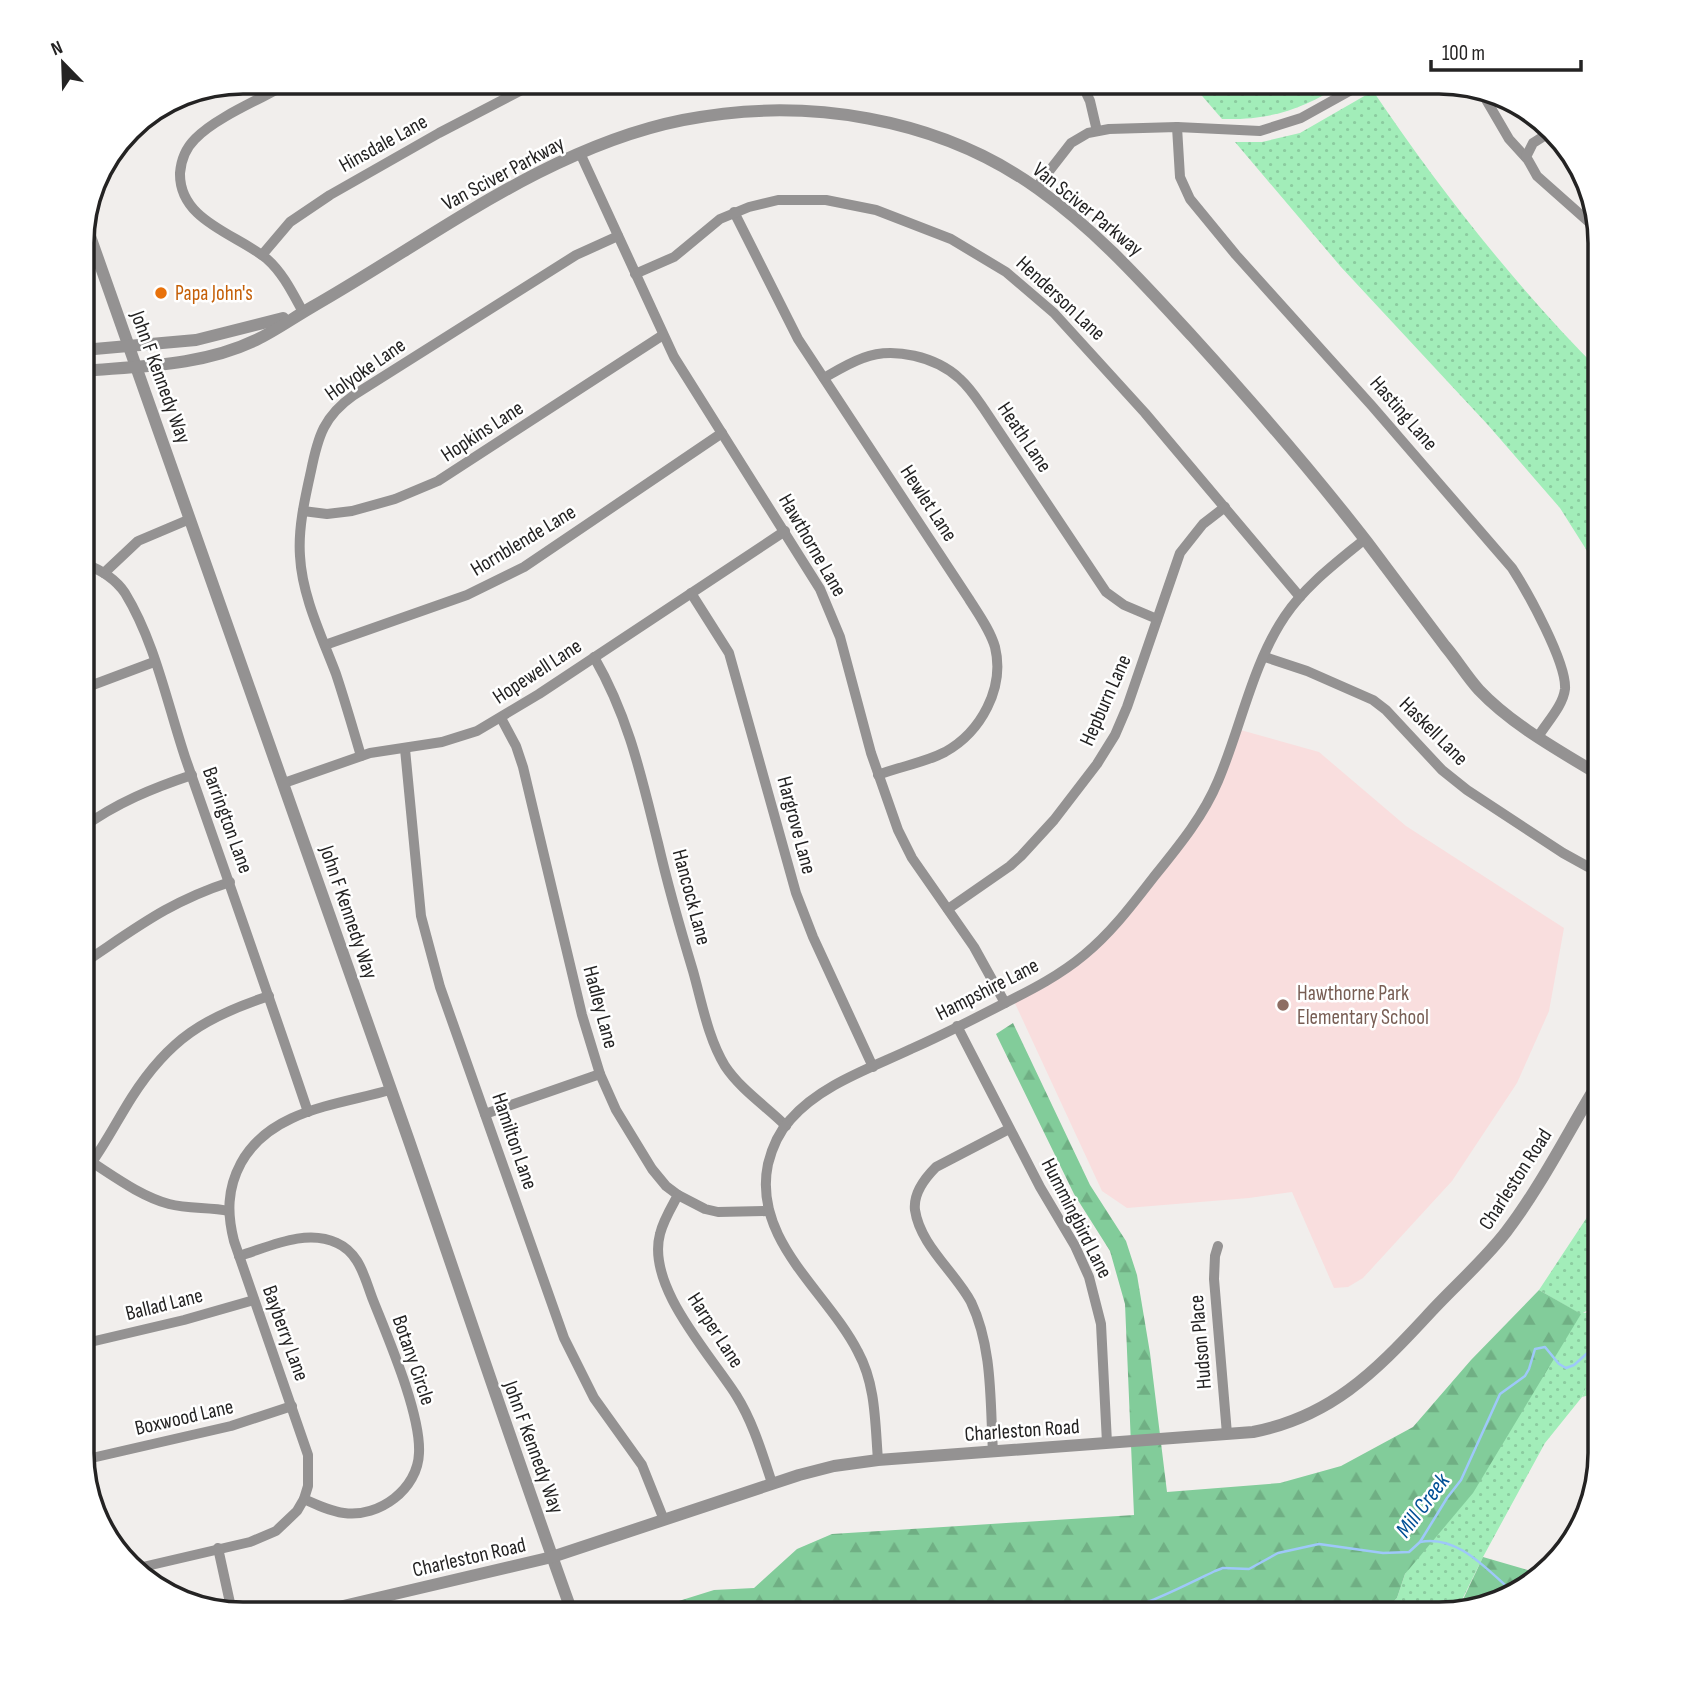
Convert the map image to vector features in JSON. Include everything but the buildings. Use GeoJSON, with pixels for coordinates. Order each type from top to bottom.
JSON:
{"type":"FeatureCollection","features":[{"type":"Feature","properties":{"kind":"street"},"geometry":{"type":"LineString","coordinates":[[268,95],[201,133],[192,141],[181,163],[182,187],[193,209],[202,218],[262,255],[274,266],[303,312]]}},
{"type":"Feature","properties":{"kind":"street","name":"Hinsdale Lane"},"geometry":{"type":"LineString","coordinates":[[262,255],[290,222],[330,194],[512,95]]}},
{"type":"Feature","properties":{"kind":"street"},"geometry":{"type":"LineString","coordinates":[[1087,95],[1097,131]]}},
{"type":"Feature","properties":{"kind":"street"},"geometry":{"type":"LineString","coordinates":[[1036,188],[1071,143],[1088,133],[1177,127],[1253,132],[1268,130],[1301,118],[1336,95]]}},
{"type":"Feature","properties":{"kind":"street"},"geometry":{"type":"LineString","coordinates":[[1488,103],[1509,139],[1537,176],[1587,220]]}},
{"type":"Feature","properties":{"kind":"street","name":"Van Sciver Parkway"},"geometry":{"type":"LineString","coordinates":[[95,370],[185,362],[257,340],[456,220],[580,153],[632,133],[701,117],[754,111],[811,112],[874,121],[939,136],[1036,188],[1133,270],[1263,416],[1365,540],[1480,691],[1538,737],[1588,768]]}},
{"type":"Feature","properties":{"kind":"street","name":"Hasting Lane"},"geometry":{"type":"LineString","coordinates":[[1177,127],[1181,177],[1190,199],[1236,255],[1440,484],[1512,568],[1521,583],[1551,643],[1565,687],[1562,699],[1538,737]]}},
{"type":"Feature","properties":{"kind":"street"},"geometry":{"type":"LineString","coordinates":[[1526,158],[1533,143],[1543,137]]}},
{"type":"Feature","properties":{"kind":"street","name":"Hawthorne Lane"},"geometry":{"type":"LineString","coordinates":[[580,153],[663,335],[683,372],[813,574],[834,620],[878,775],[905,845],[974,947],[1005,1003]]}},
{"type":"Feature","properties":{"kind":"street","name":"Henderson Lane"},"geometry":{"type":"LineString","coordinates":[[635,274],[674,257],[707,228],[733,212],[778,200],[826,200],[892,215],[951,239],[986,258],[1018,281],[1100,360],[1300,597]]}},
{"type":"Feature","properties":{"kind":"street","name":"Hewlet Lane"},"geometry":{"type":"LineString","coordinates":[[733,212],[798,339],[974,608],[995,648],[995,689],[984,713],[968,734],[936,756],[878,775]]}},
{"type":"Feature","properties":{"kind":"street","name":"Holyoke Lane"},"geometry":{"type":"LineString","coordinates":[[361,756],[302,571],[300,540],[303,511],[319,436],[325,424],[343,403],[576,255],[618,236]]}},
{"type":"Feature","properties":{"kind":"street","name":"John F Kennedy Way"},"geometry":{"type":"LineString","coordinates":[[95,250],[284,783],[568,1602]]}},
{"type":"Feature","properties":{"kind":"street","name":"Van Sciver Parkway"},"geometry":{"type":"LineString","coordinates":[[95,349],[181,343],[216,337],[303,312]]}},
{"type":"Feature","properties":{"kind":"street","name":"Hopkins Lane"},"geometry":{"type":"LineString","coordinates":[[303,511],[327,514],[352,511],[395,499],[438,481],[663,335]]}},
{"type":"Feature","properties":{"kind":"street","name":"Heath Lane"},"geometry":{"type":"LineString","coordinates":[[824,378],[863,357],[876,355],[902,354],[950,371],[968,387],[1106,592],[1124,605],[1157,619]]}},
{"type":"Feature","properties":{"kind":"street","name":"Hornblende Lane"},"geometry":{"type":"LineString","coordinates":[[325,645],[467,596],[524,567],[722,433]]}},
{"type":"Feature","properties":{"kind":"street","name":"Hepburn Lane"},"geometry":{"type":"LineString","coordinates":[[948,909],[1021,856],[1054,820],[1097,764],[1121,721],[1180,553],[1203,524],[1225,507]]}},
{"type":"Feature","properties":{"kind":"street"},"geometry":{"type":"LineString","coordinates":[[104,573],[138,541],[190,519]]}},
{"type":"Feature","properties":{"kind":"street","name":"Hopewell Lane"},"geometry":{"type":"LineString","coordinates":[[284,783],[361,756],[460,738],[501,718],[785,531]]}},
{"type":"Feature","properties":{"kind":"street","name":"Hampshire Lane"},"geometry":{"type":"LineString","coordinates":[[878,1460],[872,1388],[859,1353],[784,1246],[769,1211],[766,1190],[769,1160],[774,1146],[800,1110],[825,1092],[1038,986],[1069,967],[1097,944],[1182,843],[1202,813],[1219,781],[1243,711],[1278,629],[1300,597],[1317,579],[1365,540]]}},
{"type":"Feature","properties":{"kind":"street","name":"Barrington Lane"},"geometry":{"type":"LineString","coordinates":[[95,569],[104,573],[124,592],[144,629],[308,1112]]}},
{"type":"Feature","properties":{"kind":"street","name":"Hargrove Lane"},"geometry":{"type":"LineString","coordinates":[[691,593],[729,653],[773,818],[801,908],[873,1067]]}},
{"type":"Feature","properties":{"kind":"street","name":"Hancock Lane"},"geometry":{"type":"LineString","coordinates":[[594,657],[608,682],[628,730],[678,922],[718,1053],[743,1088],[786,1126]]}},
{"type":"Feature","properties":{"kind":"street","name":"Haskell Lane"},"geometry":{"type":"LineString","coordinates":[[1265,657],[1307,671],[1373,701],[1386,710],[1441,770],[1467,790],[1588,867]]}},
{"type":"Feature","properties":{"kind":"street"},"geometry":{"type":"LineString","coordinates":[[95,684],[154,662]]}},
{"type":"Feature","properties":{"kind":"street","name":"Hadley Lane"},"geometry":{"type":"LineString","coordinates":[[501,718],[516,746],[527,780],[578,1001],[609,1097],[645,1158],[666,1186],[678,1195],[693,1204],[718,1212],[769,1211]]}},
{"type":"Feature","properties":{"kind":"street","name":"Hamilton Lane"},"geometry":{"type":"LineString","coordinates":[[405,749],[424,930],[440,987],[571,1354],[594,1398],[642,1465],[664,1520]]}},
{"type":"Feature","properties":{"kind":"street"},"geometry":{"type":"LineString","coordinates":[[95,820],[140,793],[192,775]]}},
{"type":"Feature","properties":{"kind":"street"},"geometry":{"type":"LineString","coordinates":[[94,955],[172,905],[230,882]]}},
{"type":"Feature","properties":{"kind":"street"},"geometry":{"type":"LineString","coordinates":[[94,1151],[112,1133],[138,1088],[175,1044],[208,1020],[269,996]]}},
{"type":"Feature","properties":{"kind":"street","name":"Hummingbird Lane"},"geometry":{"type":"LineString","coordinates":[[957,1027],[978,1063],[1009,1129],[1075,1246],[1094,1293],[1101,1324],[1107,1443]]}},
{"type":"Feature","properties":{"kind":"street"},"geometry":{"type":"LineString","coordinates":[[485,1114],[600,1074]]}},
{"type":"Feature","properties":{"kind":"street","name":"Bayberry Lane"},"geometry":{"type":"LineString","coordinates":[[304,1499],[309,1486],[308,1455],[239,1256],[229,1199],[236,1172],[250,1147],[272,1128],[308,1112],[390,1090]]}},
{"type":"Feature","properties":{"kind":"street","name":"Charleston Road"},"geometry":{"type":"LineString","coordinates":[[373,1602],[552,1557],[772,1483],[834,1466],[878,1460],[1272,1429],[1324,1408],[1355,1386],[1414,1331],[1469,1274],[1508,1228],[1588,1099]]}},
{"type":"Feature","properties":{"kind":"street"},"geometry":{"type":"LineString","coordinates":[[993,1452],[989,1373],[979,1325],[965,1292],[919,1223],[915,1199],[927,1176],[936,1167],[1009,1129]]}},
{"type":"Feature","properties":{"kind":"street"},"geometry":{"type":"LineString","coordinates":[[94,1163],[159,1201],[229,1211]]}},
{"type":"Feature","properties":{"kind":"street","name":"Harper Lane"},"geometry":{"type":"LineString","coordinates":[[678,1195],[660,1234],[659,1255],[664,1278],[687,1325],[749,1419],[772,1483]]}},
{"type":"Feature","properties":{"kind":"street","name":"Botany Circle"},"geometry":{"type":"LineString","coordinates":[[239,1256],[291,1240],[317,1237],[341,1245],[351,1252],[359,1263],[382,1323],[412,1413],[419,1440],[417,1467],[403,1490],[393,1499],[370,1511],[346,1514],[304,1499]]}},
{"type":"Feature","properties":{"kind":"street","name":"Hudson Place"},"geometry":{"type":"LineString","coordinates":[[1218,1246],[1214,1279],[1227,1434]]}},
{"type":"Feature","properties":{"kind":"street","name":"Ballad Lane"},"geometry":{"type":"LineString","coordinates":[[94,1341],[254,1300]]}},
{"type":"Feature","properties":{"kind":"street","name":"Boxwood Lane"},"geometry":{"type":"LineString","coordinates":[[94,1457],[212,1431],[292,1406]]}},
{"type":"Feature","properties":{"kind":"street"},"geometry":{"type":"LineString","coordinates":[[146,1566],[250,1542],[270,1534],[287,1522],[304,1499]]}},
{"type":"Feature","properties":{"kind":"street"},"geometry":{"type":"LineString","coordinates":[[218,1548],[230,1601]]}},
{"type":"Feature","properties":{"kind":"shaded area","name":"Hawthorne Park Elementary School"},"geometry":{"type":"Polygon","coordinates":[[[1237,729],[1319,752],[1406,826],[1564,928],[1549,1011],[1517,1083],[1452,1181],[1363,1278],[1348,1287],[1334,1288],[1292,1192],[1127,1208],[1102,1191],[1013,999],[1083,956],[1192,828],[1237,729]]]}},
{"type":"Feature","properties":{"kind":"green space"},"geometry":{"type":"Polygon","coordinates":[[[1201,95],[1324,95],[1272,115],[1222,119],[1201,95]]]}},
{"type":"Feature","properties":{"kind":"green space"},"geometry":{"type":"Polygon","coordinates":[[[1366,95],[1376,95],[1480,237],[1588,359],[1588,552],[1560,508],[1488,425],[1341,267],[1235,142],[1262,142],[1300,133],[1366,95]]]}},
{"type":"Feature","properties":{"kind":"green space"},"geometry":{"type":"Polygon","coordinates":[[[1013,1023],[1090,1185],[1126,1241],[1137,1275],[1150,1353],[1167,1492],[1280,1483],[1341,1466],[1413,1427],[1471,1360],[1539,1290],[1581,1314],[1473,1493],[1405,1574],[1397,1598],[1393,1602],[676,1602],[714,1590],[754,1588],[797,1549],[832,1534],[1134,1515],[1125,1304],[1110,1251],[1074,1194],[996,1034],[1013,1023]]]}},
{"type":"Feature","properties":{"kind":"green space"},"geometry":{"type":"Polygon","coordinates":[[[1588,1216],[1588,1310],[1583,1313],[1588,1312],[1588,1383],[1582,1397],[1545,1443],[1462,1601],[1393,1602],[1397,1598],[1405,1574],[1580,1314],[1539,1290],[1588,1216]]]}},
{"type":"Feature","properties":{"kind":"green space"},"geometry":{"type":"Polygon","coordinates":[[[1588,1383],[1588,1395],[1582,1397],[1588,1383]]]}},
{"type":"Feature","properties":{"kind":"green space"},"geometry":{"type":"Polygon","coordinates":[[[1483,1557],[1531,1571],[1487,1595],[1462,1601],[1483,1557]]]}},
{"type":"Feature","properties":{"kind":"waterway","name":"Mill Creek"},"geometry":{"type":"LineString","coordinates":[[1148,1602],[1223,1568],[1249,1569],[1278,1553],[1319,1544],[1383,1553],[1409,1552],[1420,1542],[1461,1480],[1500,1394],[1525,1376],[1535,1349],[1545,1347],[1559,1364],[1566,1368],[1574,1365],[1588,1353]]}},
{"type":"Feature","properties":{"kind":"waterway"},"geometry":{"type":"LineString","coordinates":[[1420,1542],[1434,1541],[1460,1549],[1506,1586]]}},
{"type":"Feature","properties":{"kind":"place","name":"Papa John's"},"geometry":{"type":"Point","coordinates":[161,293]}},
{"type":"Feature","properties":{"kind":"place","name":"Hawthorne Park Elementary School"},"geometry":{"type":"Point","coordinates":[1283,1005]}}]}
